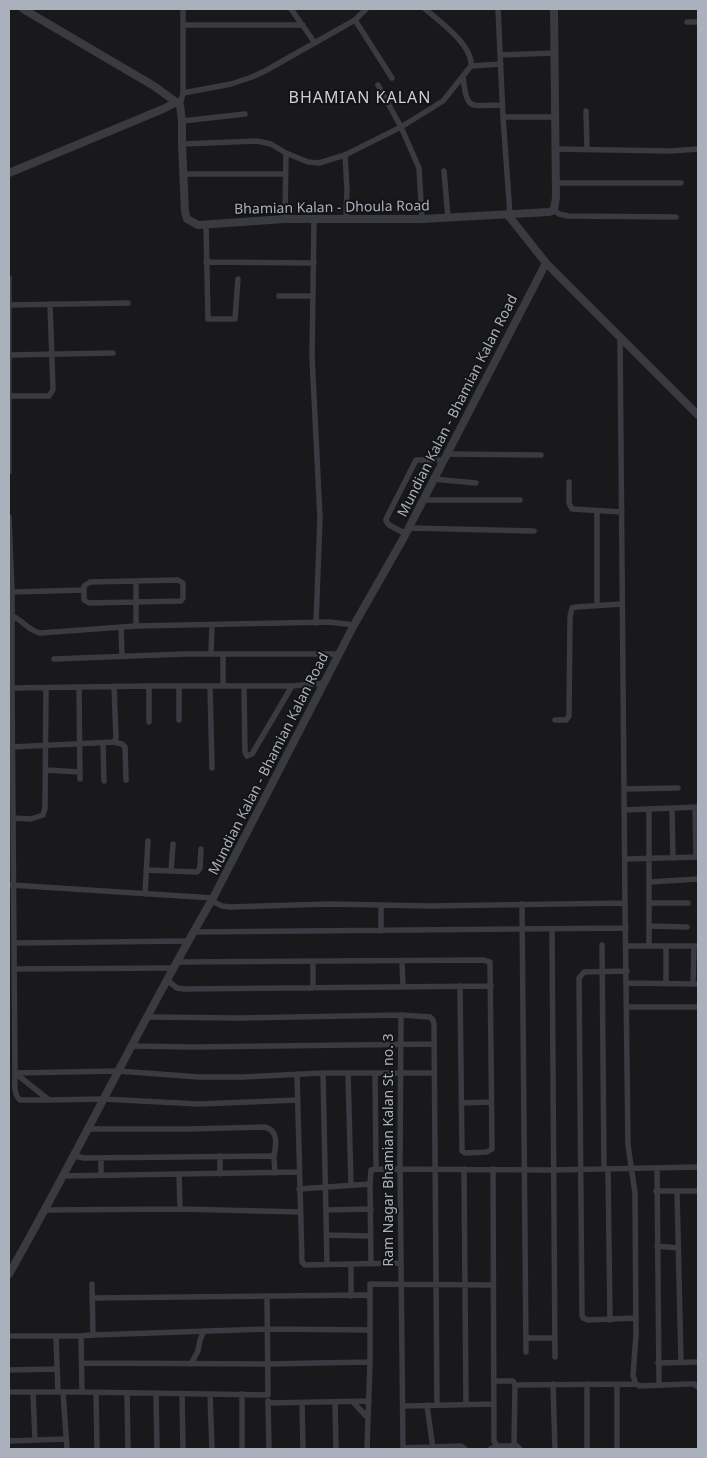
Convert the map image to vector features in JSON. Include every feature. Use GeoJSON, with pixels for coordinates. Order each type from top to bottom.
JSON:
{"type":"FeatureCollection","features":[{"type":"Feature","properties":{"kind":"street"},"geometry":{"type":"LineString","coordinates":[[23,9],[154,86],[178,103],[182,121],[183,174],[187,219],[198,225],[206,225],[208,319],[235,318],[238,279]]}},
{"type":"Feature","properties":{"kind":"street"},"geometry":{"type":"LineString","coordinates":[[9,173],[178,103],[183,93],[183,9]]}},
{"type":"Feature","properties":{"kind":"street"},"geometry":{"type":"LineString","coordinates":[[291,9],[315,42]]}},
{"type":"Feature","properties":{"kind":"street"},"geometry":{"type":"LineString","coordinates":[[183,93],[231,84],[252,77],[355,20],[366,9]]}},
{"type":"Feature","properties":{"kind":"street"},"geometry":{"type":"LineString","coordinates":[[182,144],[257,141],[271,144],[286,153],[308,162],[318,163],[345,155],[401,126],[444,101],[471,66],[471,61],[465,47],[447,27],[424,9]]}},
{"type":"Feature","properties":{"kind":"street"},"geometry":{"type":"LineString","coordinates":[[498,9],[509,215],[546,263],[698,414]]}},
{"type":"Feature","properties":{"kind":"street"},"geometry":{"type":"LineString","coordinates":[[554,9],[556,183],[556,205],[554,210],[568,216],[676,217]]}},
{"type":"Feature","properties":{"kind":"street"},"geometry":{"type":"LineString","coordinates":[[355,20],[392,78]]}},
{"type":"Feature","properties":{"kind":"street"},"geometry":{"type":"LineString","coordinates":[[687,22],[698,22]]}},
{"type":"Feature","properties":{"kind":"street"},"geometry":{"type":"LineString","coordinates":[[184,25],[303,25]]}},
{"type":"Feature","properties":{"kind":"street"},"geometry":{"type":"LineString","coordinates":[[500,54],[554,53]]}},
{"type":"Feature","properties":{"kind":"street"},"geometry":{"type":"LineString","coordinates":[[471,66],[500,64]]}},
{"type":"Feature","properties":{"kind":"street"},"geometry":{"type":"LineString","coordinates":[[463,76],[466,99],[469,103],[475,105],[502,105]]}},
{"type":"Feature","properties":{"kind":"street"},"geometry":{"type":"LineString","coordinates":[[378,85],[401,126],[419,168],[422,219]]}},
{"type":"Feature","properties":{"kind":"street"},"geometry":{"type":"LineString","coordinates":[[586,112],[587,150]]}},
{"type":"Feature","properties":{"kind":"street"},"geometry":{"type":"LineString","coordinates":[[182,121],[245,114]]}},
{"type":"Feature","properties":{"kind":"street"},"geometry":{"type":"LineString","coordinates":[[503,117],[555,117]]}},
{"type":"Feature","properties":{"kind":"street"},"geometry":{"type":"LineString","coordinates":[[555,150],[671,151],[698,149]]}},
{"type":"Feature","properties":{"kind":"street"},"geometry":{"type":"LineString","coordinates":[[285,219],[286,153]]}},
{"type":"Feature","properties":{"kind":"street"},"geometry":{"type":"LineString","coordinates":[[345,155],[346,219]]}},
{"type":"Feature","properties":{"kind":"street"},"geometry":{"type":"LineString","coordinates":[[444,171],[448,218]]}},
{"type":"Feature","properties":{"kind":"street"},"geometry":{"type":"LineString","coordinates":[[183,174],[286,174]]}},
{"type":"Feature","properties":{"kind":"street"},"geometry":{"type":"LineString","coordinates":[[556,183],[681,183]]}},
{"type":"Feature","properties":{"kind":"street","name":"Bhamian Kalan - Dhoula Road"},"geometry":{"type":"LineString","coordinates":[[206,225],[285,219],[448,218],[549,212],[554,210]]}},
{"type":"Feature","properties":{"kind":"street"},"geometry":{"type":"LineString","coordinates":[[314,219],[312,356],[320,518],[316,623]]}},
{"type":"Feature","properties":{"kind":"street"},"geometry":{"type":"LineString","coordinates":[[206,262],[314,262]]}},
{"type":"Feature","properties":{"kind":"street","name":"Mundian Kalan - Bhamian Kalan Road"},"geometry":{"type":"LineString","coordinates":[[9,1274],[188,941],[213,900],[354,626],[407,531],[546,263]]}},
{"type":"Feature","properties":{"kind":"street"},"geometry":{"type":"LineString","coordinates":[[9,278],[9,472]]}},
{"type":"Feature","properties":{"kind":"street"},"geometry":{"type":"LineString","coordinates":[[279,296],[312,296]]}},
{"type":"Feature","properties":{"kind":"street"},"geometry":{"type":"LineString","coordinates":[[9,305],[128,303]]}},
{"type":"Feature","properties":{"kind":"street"},"geometry":{"type":"LineString","coordinates":[[9,396],[49,396],[52,394],[53,354],[50,304]]}},
{"type":"Feature","properties":{"kind":"street"},"geometry":{"type":"LineString","coordinates":[[620,336],[628,1144],[635,1193],[636,1335],[633,1376],[636,1384]]}},
{"type":"Feature","properties":{"kind":"street"},"geometry":{"type":"LineString","coordinates":[[10,355],[112,353]]}},
{"type":"Feature","properties":{"kind":"street"},"geometry":{"type":"LineString","coordinates":[[534,531],[407,531],[387,523],[386,519],[416,460],[445,457],[541,455]]}},
{"type":"Feature","properties":{"kind":"street"},"geometry":{"type":"LineString","coordinates":[[433,479],[476,483]]}},
{"type":"Feature","properties":{"kind":"street"},"geometry":{"type":"LineString","coordinates":[[569,482],[569,503],[572,509],[622,512]]}},
{"type":"Feature","properties":{"kind":"street"},"geometry":{"type":"LineString","coordinates":[[423,500],[520,500]]}},
{"type":"Feature","properties":{"kind":"street"},"geometry":{"type":"LineString","coordinates":[[598,511],[598,605]]}},
{"type":"Feature","properties":{"kind":"street"},"geometry":{"type":"LineString","coordinates":[[9,517],[12,592],[10,688],[13,818],[11,885],[14,943],[11,952],[14,969],[17,1097],[20,1100],[103,1099],[150,1103],[199,1104],[298,1100]]}},
{"type":"Feature","properties":{"kind":"street"},"geometry":{"type":"LineString","coordinates":[[178,580],[182,583],[183,598],[181,601],[89,603],[84,600],[84,590],[86,584],[90,582],[178,580]]}},
{"type":"Feature","properties":{"kind":"street"},"geometry":{"type":"LineString","coordinates":[[136,581],[136,626]]}},
{"type":"Feature","properties":{"kind":"street"},"geometry":{"type":"LineString","coordinates":[[12,592],[84,590]]}},
{"type":"Feature","properties":{"kind":"street"},"geometry":{"type":"LineString","coordinates":[[555,720],[566,720],[569,716],[570,612],[576,606],[622,604]]}},
{"type":"Feature","properties":{"kind":"street"},"geometry":{"type":"LineString","coordinates":[[12,616],[33,631],[40,633],[136,626],[338,622],[354,626]]}},
{"type":"Feature","properties":{"kind":"street"},"geometry":{"type":"LineString","coordinates":[[211,654],[212,625]]}},
{"type":"Feature","properties":{"kind":"street"},"geometry":{"type":"LineString","coordinates":[[121,627],[122,656]]}},
{"type":"Feature","properties":{"kind":"street"},"geometry":{"type":"LineString","coordinates":[[54,659],[211,654],[340,654]]}},
{"type":"Feature","properties":{"kind":"street"},"geometry":{"type":"LineString","coordinates":[[222,686],[223,654]]}},
{"type":"Feature","properties":{"kind":"street"},"geometry":{"type":"LineString","coordinates":[[10,688],[292,686],[325,683]]}},
{"type":"Feature","properties":{"kind":"street"},"geometry":{"type":"LineString","coordinates":[[114,686],[114,742]]}},
{"type":"Feature","properties":{"kind":"street"},"geometry":{"type":"LineString","coordinates":[[149,686],[149,722]]}},
{"type":"Feature","properties":{"kind":"street"},"geometry":{"type":"LineString","coordinates":[[179,686],[179,720]]}},
{"type":"Feature","properties":{"kind":"street"},"geometry":{"type":"LineString","coordinates":[[244,686],[245,752],[248,756],[252,754],[292,686]]}},
{"type":"Feature","properties":{"kind":"street"},"geometry":{"type":"LineString","coordinates":[[79,687],[80,780]]}},
{"type":"Feature","properties":{"kind":"street"},"geometry":{"type":"LineString","coordinates":[[210,687],[212,768]]}},
{"type":"Feature","properties":{"kind":"street"},"geometry":{"type":"LineString","coordinates":[[13,818],[31,819],[43,815],[45,808],[46,688]]}},
{"type":"Feature","properties":{"kind":"street"},"geometry":{"type":"LineString","coordinates":[[12,747],[114,742],[122,744],[125,747],[126,780]]}},
{"type":"Feature","properties":{"kind":"street"},"geometry":{"type":"LineString","coordinates":[[103,744],[104,781]]}},
{"type":"Feature","properties":{"kind":"street"},"geometry":{"type":"LineString","coordinates":[[46,770],[80,772]]}},
{"type":"Feature","properties":{"kind":"street"},"geometry":{"type":"LineString","coordinates":[[624,789],[678,788]]}},
{"type":"Feature","properties":{"kind":"street"},"geometry":{"type":"LineString","coordinates":[[672,808],[673,858]]}},
{"type":"Feature","properties":{"kind":"street"},"geometry":{"type":"LineString","coordinates":[[624,810],[697,808],[697,857],[625,859]]}},
{"type":"Feature","properties":{"kind":"street"},"geometry":{"type":"LineString","coordinates":[[649,809],[649,946]]}},
{"type":"Feature","properties":{"kind":"street"},"geometry":{"type":"LineString","coordinates":[[145,894],[148,841]]}},
{"type":"Feature","properties":{"kind":"street"},"geometry":{"type":"LineString","coordinates":[[171,871],[173,844]]}},
{"type":"Feature","properties":{"kind":"street"},"geometry":{"type":"LineString","coordinates":[[146,870],[197,872],[200,868],[201,849]]}},
{"type":"Feature","properties":{"kind":"street"},"geometry":{"type":"LineString","coordinates":[[649,882],[698,879]]}},
{"type":"Feature","properties":{"kind":"street"},"geometry":{"type":"LineString","coordinates":[[11,885],[213,900],[230,907],[330,904],[430,906],[625,903]]}},
{"type":"Feature","properties":{"kind":"street"},"geometry":{"type":"LineString","coordinates":[[649,903],[688,903]]}},
{"type":"Feature","properties":{"kind":"street"},"geometry":{"type":"LineString","coordinates":[[522,904],[526,1352]]}},
{"type":"Feature","properties":{"kind":"street"},"geometry":{"type":"LineString","coordinates":[[381,905],[381,931]]}},
{"type":"Feature","properties":{"kind":"street"},"geometry":{"type":"LineString","coordinates":[[649,926],[687,927]]}},
{"type":"Feature","properties":{"kind":"street"},"geometry":{"type":"LineString","coordinates":[[193,932],[626,928]]}},
{"type":"Feature","properties":{"kind":"street"},"geometry":{"type":"LineString","coordinates":[[552,929],[555,1356]]}},
{"type":"Feature","properties":{"kind":"street"},"geometry":{"type":"LineString","coordinates":[[14,943],[188,941]]}},
{"type":"Feature","properties":{"kind":"street"},"geometry":{"type":"LineString","coordinates":[[602,945],[610,1320]]}},
{"type":"Feature","properties":{"kind":"street"},"geometry":{"type":"LineString","coordinates":[[626,946],[696,946],[696,984],[627,984]]}},
{"type":"Feature","properties":{"kind":"street"},"geometry":{"type":"LineString","coordinates":[[666,946],[666,984]]}},
{"type":"Feature","properties":{"kind":"street"},"geometry":{"type":"LineString","coordinates":[[402,961],[403,986]]}},
{"type":"Feature","properties":{"kind":"street"},"geometry":{"type":"LineString","coordinates":[[14,969],[313,962],[487,961],[491,965],[492,1102],[492,1149],[487,1152],[462,1152],[460,986]]}},
{"type":"Feature","properties":{"kind":"street"},"geometry":{"type":"LineString","coordinates":[[313,962],[313,988]]}},
{"type":"Feature","properties":{"kind":"street"},"geometry":{"type":"LineString","coordinates":[[627,971],[584,972],[579,978],[582,1315],[585,1319],[636,1318]]}},
{"type":"Feature","properties":{"kind":"street"},"geometry":{"type":"LineString","coordinates":[[168,980],[177,988],[184,989],[491,986]]}},
{"type":"Feature","properties":{"kind":"street"},"geometry":{"type":"LineString","coordinates":[[626,1007],[698,1007]]}},
{"type":"Feature","properties":{"kind":"street"},"geometry":{"type":"LineString","coordinates":[[402,1015],[430,1017],[434,1024],[437,1405]]}},
{"type":"Feature","properties":{"kind":"street","name":"Ram Nagar Bhamian Kalan St. no. 3"},"geometry":{"type":"LineString","coordinates":[[148,1017],[239,1018],[402,1015],[400,1169],[403,1449]]}},
{"type":"Feature","properties":{"kind":"street"},"geometry":{"type":"LineString","coordinates":[[132,1046],[192,1048],[434,1044]]}},
{"type":"Feature","properties":{"kind":"street"},"geometry":{"type":"LineString","coordinates":[[15,1073],[118,1071],[199,1077],[433,1072]]}},
{"type":"Feature","properties":{"kind":"street"},"geometry":{"type":"LineString","coordinates":[[15,1073],[49,1100]]}},
{"type":"Feature","properties":{"kind":"street"},"geometry":{"type":"LineString","coordinates":[[322,1073],[327,1265]]}},
{"type":"Feature","properties":{"kind":"street"},"geometry":{"type":"LineString","coordinates":[[348,1073],[351,1186]]}},
{"type":"Feature","properties":{"kind":"street"},"geometry":{"type":"LineString","coordinates":[[375,1073],[376,1169]]}},
{"type":"Feature","properties":{"kind":"street"},"geometry":{"type":"LineString","coordinates":[[297,1074],[302,1262],[305,1266],[401,1263]]}},
{"type":"Feature","properties":{"kind":"street"},"geometry":{"type":"LineString","coordinates":[[462,1103],[492,1102]]}},
{"type":"Feature","properties":{"kind":"street"},"geometry":{"type":"LineString","coordinates":[[87,1129],[189,1130],[265,1127],[269,1128],[276,1138],[275,1173]]}},
{"type":"Feature","properties":{"kind":"street"},"geometry":{"type":"LineString","coordinates":[[74,1153],[79,1157],[101,1158],[274,1156]]}},
{"type":"Feature","properties":{"kind":"street"},"geometry":{"type":"LineString","coordinates":[[220,1156],[220,1174]]}},
{"type":"Feature","properties":{"kind":"street"},"geometry":{"type":"LineString","coordinates":[[101,1158],[101,1176]]}},
{"type":"Feature","properties":{"kind":"street"},"geometry":{"type":"LineString","coordinates":[[371,1264],[371,1170],[580,1170],[698,1167]]}},
{"type":"Feature","properties":{"kind":"street"},"geometry":{"type":"LineString","coordinates":[[657,1168],[659,1385]]}},
{"type":"Feature","properties":{"kind":"street"},"geometry":{"type":"LineString","coordinates":[[464,1169],[466,1404]]}},
{"type":"Feature","properties":{"kind":"street"},"geometry":{"type":"LineString","coordinates":[[493,1169],[494,1441],[497,1446]]}},
{"type":"Feature","properties":{"kind":"street"},"geometry":{"type":"LineString","coordinates":[[62,1176],[299,1172]]}},
{"type":"Feature","properties":{"kind":"street"},"geometry":{"type":"LineString","coordinates":[[179,1174],[180,1209]]}},
{"type":"Feature","properties":{"kind":"street"},"geometry":{"type":"LineString","coordinates":[[299,1189],[370,1184]]}},
{"type":"Feature","properties":{"kind":"street"},"geometry":{"type":"LineString","coordinates":[[656,1191],[698,1190]]}},
{"type":"Feature","properties":{"kind":"street"},"geometry":{"type":"LineString","coordinates":[[677,1191],[681,1362]]}},
{"type":"Feature","properties":{"kind":"street"},"geometry":{"type":"LineString","coordinates":[[45,1210],[180,1209],[300,1212]]}},
{"type":"Feature","properties":{"kind":"street"},"geometry":{"type":"LineString","coordinates":[[326,1210],[370,1209]]}},
{"type":"Feature","properties":{"kind":"street"},"geometry":{"type":"LineString","coordinates":[[327,1235],[370,1236]]}},
{"type":"Feature","properties":{"kind":"street"},"geometry":{"type":"LineString","coordinates":[[657,1246],[678,1248]]}},
{"type":"Feature","properties":{"kind":"street"},"geometry":{"type":"LineString","coordinates":[[350,1296],[351,1264]]}},
{"type":"Feature","properties":{"kind":"street"},"geometry":{"type":"LineString","coordinates":[[92,1284],[93,1335]]}},
{"type":"Feature","properties":{"kind":"street"},"geometry":{"type":"LineString","coordinates":[[367,1449],[370,1284],[402,1286],[492,1285]]}},
{"type":"Feature","properties":{"kind":"street"},"geometry":{"type":"LineString","coordinates":[[92,1298],[366,1295],[369,1297]]}},
{"type":"Feature","properties":{"kind":"street"},"geometry":{"type":"LineString","coordinates":[[266,1296],[269,1449]]}},
{"type":"Feature","properties":{"kind":"street"},"geometry":{"type":"LineString","coordinates":[[9,1336],[81,1336],[267,1329],[370,1330]]}},
{"type":"Feature","properties":{"kind":"street"},"geometry":{"type":"LineString","coordinates":[[191,1364],[198,1351],[204,1331]]}},
{"type":"Feature","properties":{"kind":"street"},"geometry":{"type":"LineString","coordinates":[[56,1336],[57,1369],[67,1449]]}},
{"type":"Feature","properties":{"kind":"street"},"geometry":{"type":"LineString","coordinates":[[81,1336],[82,1392]]}},
{"type":"Feature","properties":{"kind":"street"},"geometry":{"type":"LineString","coordinates":[[526,1338],[555,1338]]}},
{"type":"Feature","properties":{"kind":"street"},"geometry":{"type":"LineString","coordinates":[[82,1363],[268,1364],[370,1362]]}},
{"type":"Feature","properties":{"kind":"street"},"geometry":{"type":"LineString","coordinates":[[658,1363],[698,1362]]}},
{"type":"Feature","properties":{"kind":"street"},"geometry":{"type":"LineString","coordinates":[[9,1370],[57,1369]]}},
{"type":"Feature","properties":{"kind":"street"},"geometry":{"type":"LineString","coordinates":[[490,1449],[497,1446],[517,1448],[515,1385],[510,1380],[494,1381]]}},
{"type":"Feature","properties":{"kind":"street"},"geometry":{"type":"LineString","coordinates":[[553,1384],[555,1449]]}},
{"type":"Feature","properties":{"kind":"street"},"geometry":{"type":"LineString","coordinates":[[587,1384],[587,1449]]}},
{"type":"Feature","properties":{"kind":"street"},"geometry":{"type":"LineString","coordinates":[[617,1384],[617,1449]]}},
{"type":"Feature","properties":{"kind":"street"},"geometry":{"type":"LineString","coordinates":[[515,1385],[636,1384],[640,1386],[694,1384],[698,1387]]}},
{"type":"Feature","properties":{"kind":"street"},"geometry":{"type":"LineString","coordinates":[[9,1392],[268,1395]]}},
{"type":"Feature","properties":{"kind":"street"},"geometry":{"type":"LineString","coordinates":[[33,1392],[35,1440]]}},
{"type":"Feature","properties":{"kind":"street"},"geometry":{"type":"LineString","coordinates":[[96,1392],[97,1449]]}},
{"type":"Feature","properties":{"kind":"street"},"geometry":{"type":"LineString","coordinates":[[127,1394],[128,1449]]}},
{"type":"Feature","properties":{"kind":"street"},"geometry":{"type":"LineString","coordinates":[[156,1394],[157,1449]]}},
{"type":"Feature","properties":{"kind":"street"},"geometry":{"type":"LineString","coordinates":[[182,1394],[182,1449]]}},
{"type":"Feature","properties":{"kind":"street"},"geometry":{"type":"LineString","coordinates":[[210,1394],[212,1449]]}},
{"type":"Feature","properties":{"kind":"street"},"geometry":{"type":"LineString","coordinates":[[242,1394],[242,1449]]}},
{"type":"Feature","properties":{"kind":"street"},"geometry":{"type":"LineString","coordinates":[[268,1403],[302,1404],[369,1401]]}},
{"type":"Feature","properties":{"kind":"street"},"geometry":{"type":"LineString","coordinates":[[335,1402],[336,1449]]}},
{"type":"Feature","properties":{"kind":"street"},"geometry":{"type":"LineString","coordinates":[[353,1402],[368,1418]]}},
{"type":"Feature","properties":{"kind":"street"},"geometry":{"type":"LineString","coordinates":[[302,1404],[303,1449]]}},
{"type":"Feature","properties":{"kind":"street"},"geometry":{"type":"LineString","coordinates":[[403,1406],[494,1404]]}},
{"type":"Feature","properties":{"kind":"street"},"geometry":{"type":"LineString","coordinates":[[428,1405],[433,1448]]}},
{"type":"Feature","properties":{"kind":"street"},"geometry":{"type":"LineString","coordinates":[[9,1441],[66,1439]]}},
{"type":"Feature","properties":{"kind":"street"},"geometry":{"type":"LineString","coordinates":[[403,1449],[461,1446],[464,1449]]}},
{"type":"Feature","properties":{"kind":"district","name":"BHAMIAN KALAN"},"geometry":{"type":"Point","coordinates":[360,98]}}]}
